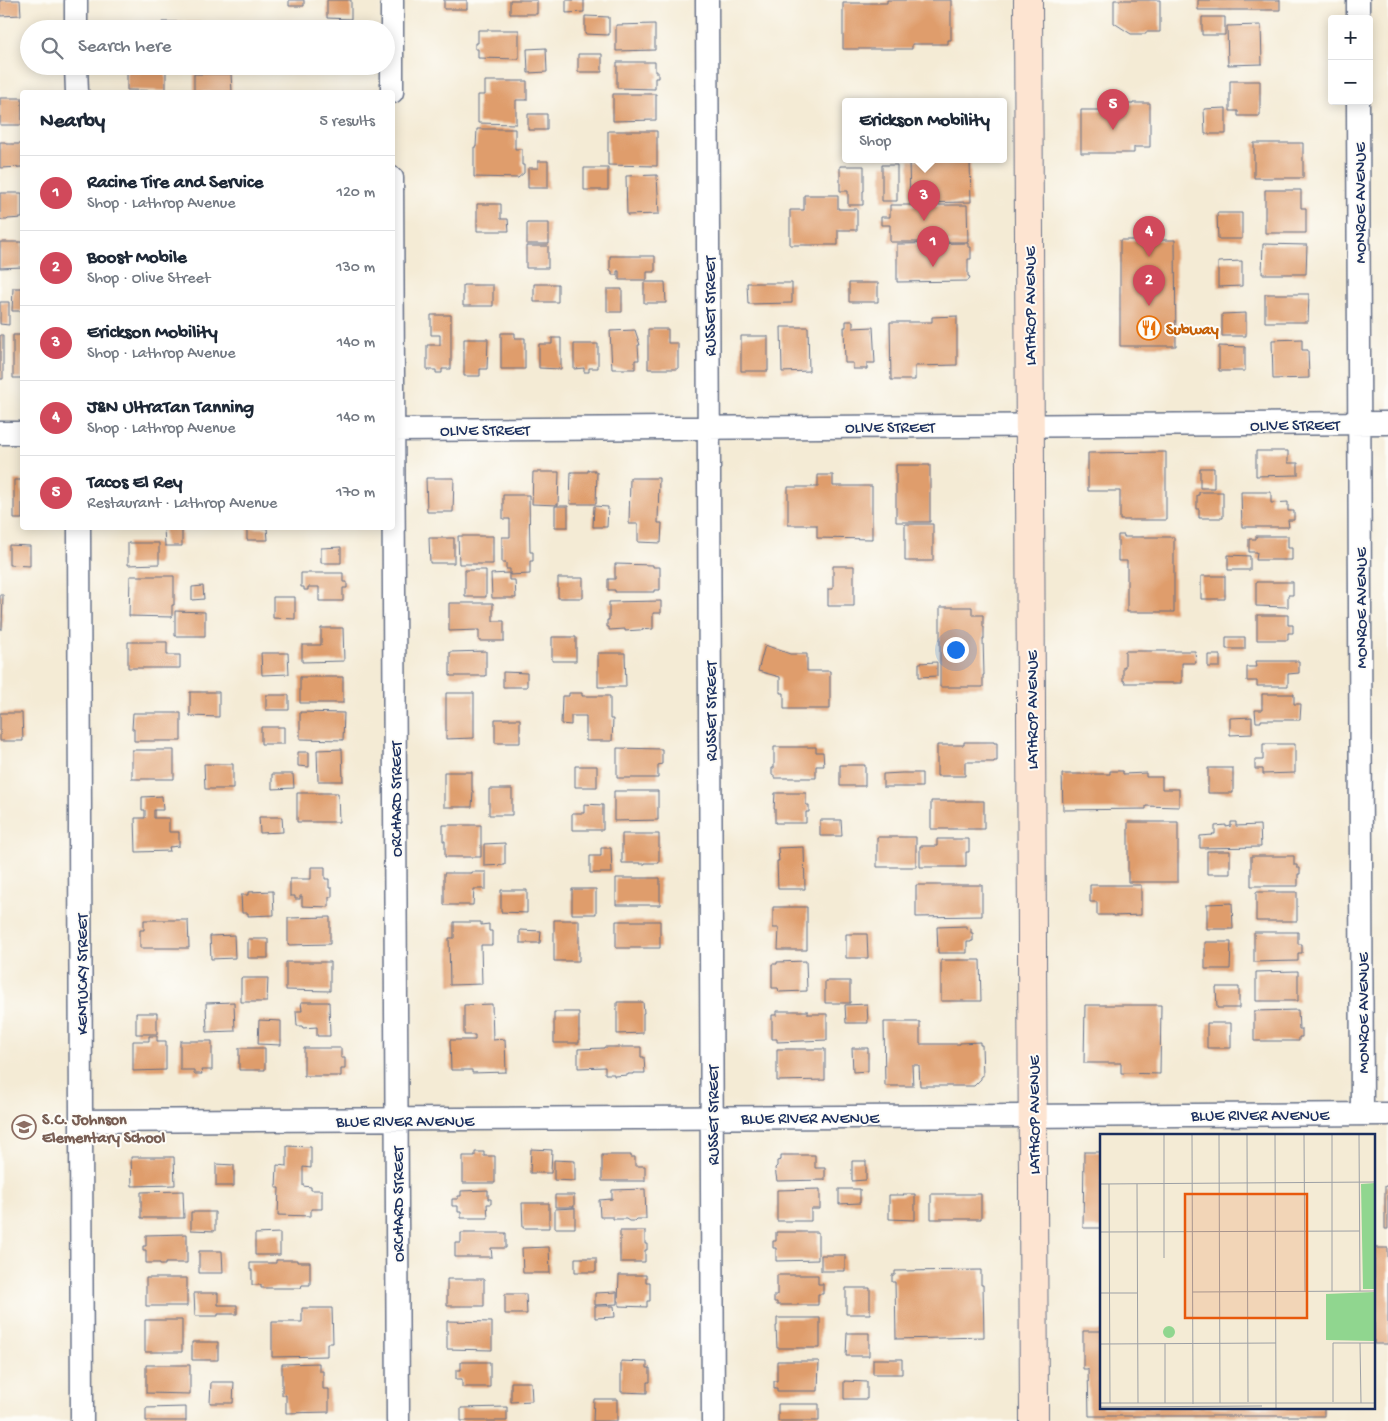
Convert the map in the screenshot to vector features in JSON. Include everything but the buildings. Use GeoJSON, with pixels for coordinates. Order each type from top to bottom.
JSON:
{"type":"FeatureCollection","features":[{"type":"Feature","properties":{"kind":"street"},"geometry":{"type":"LineString","coordinates":[[76,0],[76,20]]}},
{"type":"Feature","properties":{"kind":"street"},"geometry":{"type":"LineString","coordinates":[[392,0],[392,20]]}},
{"type":"Feature","properties":{"kind":"street","name":"RUSSET STREET"},"geometry":{"type":"LineString","coordinates":[[707,0],[714,1421]]}},
{"type":"Feature","properties":{"kind":"street","name":"LATHROP AVENUE"},"geometry":{"type":"LineString","coordinates":[[1028,0],[1034,1421]]}},
{"type":"Feature","properties":{"kind":"street"},"geometry":{"type":"LineString","coordinates":[[1358,0],[1358,15]]}},
{"type":"Feature","properties":{"kind":"street"},"geometry":{"type":"LineString","coordinates":[[76,75],[77,90]]}},
{"type":"Feature","properties":{"kind":"street"},"geometry":{"type":"LineString","coordinates":[[392,75],[392,90]]}},
{"type":"Feature","properties":{"kind":"street","name":"MONROE AVENUE"},"geometry":{"type":"LineString","coordinates":[[1358,105],[1362,1114]]}},
{"type":"Feature","properties":{"kind":"street","name":"OLIVE STREET"},"geometry":{"type":"LineString","coordinates":[[395,430],[1388,423]]}},
{"type":"Feature","properties":{"kind":"street"},"geometry":{"type":"LineString","coordinates":[[0,433],[20,433]]}},
{"type":"Feature","properties":{"kind":"street","name":"KENTUCKY STREET"},"geometry":{"type":"LineString","coordinates":[[78,530],[82,1421]]}},
{"type":"Feature","properties":{"kind":"street","name":"ORCHARD STREET"},"geometry":{"type":"LineString","coordinates":[[393,530],[398,1421]]}},
{"type":"Feature","properties":{"kind":"street","name":"BLUE RIVER AVENUE"},"geometry":{"type":"LineString","coordinates":[[81,1122],[1388,1114]]}},
{"type":"Feature","properties":{"kind":"place","name":"Tacos El Rey"},"geometry":{"type":"Point","coordinates":[1113,130]}},
{"type":"Feature","properties":{"kind":"place","name":"Erickson Mobility"},"geometry":{"type":"Point","coordinates":[924,221]}},
{"type":"Feature","properties":{"kind":"place","name":"J&N UltraTan Tanning"},"geometry":{"type":"Point","coordinates":[1149,257]}},
{"type":"Feature","properties":{"kind":"place","name":"Racine Tire and Service"},"geometry":{"type":"Point","coordinates":[933,267]}},
{"type":"Feature","properties":{"kind":"place","name":"Boost Mobile"},"geometry":{"type":"Point","coordinates":[1149,306]}},
{"type":"Feature","properties":{"kind":"place","name":"Subway"},"geometry":{"type":"Point","coordinates":[1149,328]}},
{"type":"Feature","properties":{"kind":"place","name":"S.C. Johnson Elementary School"},"geometry":{"type":"Point","coordinates":[24,1127]}}]}
